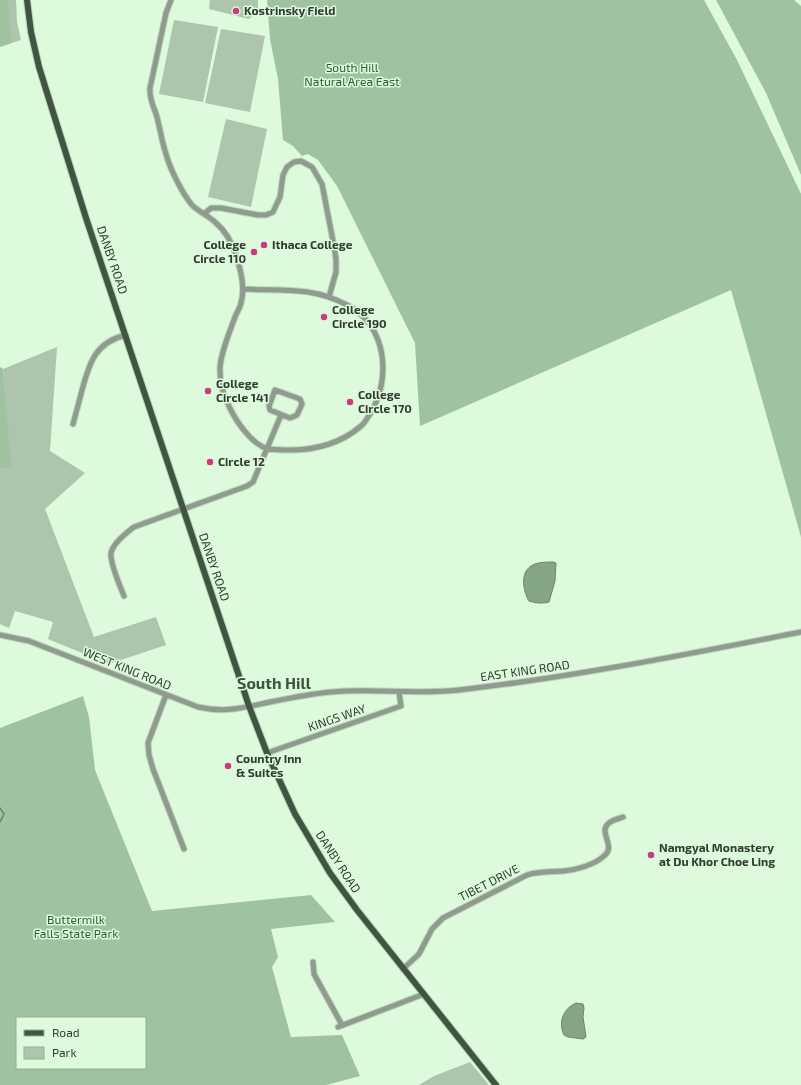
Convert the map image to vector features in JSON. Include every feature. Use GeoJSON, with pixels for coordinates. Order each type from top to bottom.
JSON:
{"type":"FeatureCollection","features":[{"type":"Feature","properties":{"kind":"main road","name":"DANBY ROAD"},"geometry":{"type":"LineString","coordinates":[[27,0],[31,32],[42,74],[86,218],[249,706],[267,753],[295,814],[330,873],[357,910],[496,1085]]}},
{"type":"Feature","properties":{"kind":"street"},"geometry":{"type":"LineString","coordinates":[[171,0],[167,11],[149,94],[166,155],[188,200],[194,207],[217,223],[228,236],[242,275],[243,289],[241,303],[230,332],[219,370],[222,388],[228,404],[244,431],[256,442],[268,449],[298,450],[319,447],[342,438],[362,425],[374,407],[381,390],[383,371],[383,353],[377,335],[365,318],[348,305],[329,297],[310,292],[290,289],[243,289]]}},
{"type":"Feature","properties":{"kind":"street"},"geometry":{"type":"LineString","coordinates":[[204,214],[211,208],[221,208],[258,215],[266,215],[273,212],[280,197],[283,175],[287,167],[294,162],[301,160],[306,163],[312,167],[322,184],[332,230],[336,259],[336,272],[329,297]]}},
{"type":"Feature","properties":{"kind":"street"},"geometry":{"type":"LineString","coordinates":[[73,424],[87,370],[91,361],[96,353],[105,345],[126,335]]}},
{"type":"Feature","properties":{"kind":"street"},"geometry":{"type":"LineString","coordinates":[[275,390],[302,401],[299,411],[294,417],[290,418],[282,415],[268,406],[275,390]]}},
{"type":"Feature","properties":{"kind":"street"},"geometry":{"type":"LineString","coordinates":[[124,596],[114,570],[111,553],[117,543],[134,527],[247,486],[253,482],[282,415]]}},
{"type":"Feature","properties":{"kind":"street","name":"EAST KING ROAD"},"geometry":{"type":"LineString","coordinates":[[249,706],[286,698],[331,692],[424,693],[459,690],[564,676],[653,661],[801,632]]}},
{"type":"Feature","properties":{"kind":"street","name":"WEST KING ROAD"},"geometry":{"type":"LineString","coordinates":[[0,635],[29,641],[198,707],[211,710],[231,710],[249,706]]}},
{"type":"Feature","properties":{"kind":"street","name":"KINGS WAY"},"geometry":{"type":"LineString","coordinates":[[267,753],[401,706],[399,692]]}},
{"type":"Feature","properties":{"kind":"street"},"geometry":{"type":"LineString","coordinates":[[166,695],[148,743],[149,755],[184,848]]}},
{"type":"Feature","properties":{"kind":"street","name":"TIBET DRIVE"},"geometry":{"type":"LineString","coordinates":[[403,968],[419,954],[428,934],[437,924],[456,911],[527,875],[536,872],[570,870],[602,858],[608,852],[609,847],[605,830],[606,826],[609,823],[623,817]]}},
{"type":"Feature","properties":{"kind":"street"},"geometry":{"type":"LineString","coordinates":[[313,962],[314,974],[340,1026],[424,994]]}},
{"type":"Feature","properties":{"kind":"green space"},"geometry":{"type":"Polygon","coordinates":[[[0,0],[16,0],[17,22],[21,40],[0,47],[0,0]]]}},
{"type":"Feature","properties":{"kind":"green space"},"geometry":{"type":"Polygon","coordinates":[[[0,0],[8,0],[11,43],[0,47],[0,0]]]}},
{"type":"Feature","properties":{"kind":"green space","name":"Kostrinsky Field"},"geometry":{"type":"Polygon","coordinates":[[[210,0],[258,0],[258,12],[249,19],[209,9],[210,0]]]}},
{"type":"Feature","properties":{"kind":"green space","name":"South Hill Natural Area East"},"geometry":{"type":"Polygon","coordinates":[[[267,0],[704,0],[737,60],[801,194],[801,537],[731,290],[420,426],[415,343],[337,186],[318,160],[308,154],[302,156],[293,146],[283,140],[278,79],[270,39],[267,0]]]}},
{"type":"Feature","properties":{"kind":"green space"},"geometry":{"type":"Polygon","coordinates":[[[716,0],[794,0],[801,6],[801,175],[766,93],[716,0]]]}},
{"type":"Feature","properties":{"kind":"green space"},"geometry":{"type":"Polygon","coordinates":[[[174,20],[218,27],[203,102],[159,94],[174,20]]]}},
{"type":"Feature","properties":{"kind":"green space"},"geometry":{"type":"Polygon","coordinates":[[[221,29],[265,36],[250,112],[205,103],[221,29]]]}},
{"type":"Feature","properties":{"kind":"green space"},"geometry":{"type":"Polygon","coordinates":[[[226,119],[267,129],[251,207],[208,197],[226,119]]]}},
{"type":"Feature","properties":{"kind":"green space"},"geometry":{"type":"Polygon","coordinates":[[[57,347],[50,451],[85,473],[45,509],[94,637],[156,617],[166,645],[109,664],[48,639],[53,622],[15,611],[9,628],[0,624],[0,469],[10,467],[3,369],[57,347]]]}},
{"type":"Feature","properties":{"kind":"green space"},"geometry":{"type":"Polygon","coordinates":[[[0,367],[3,369],[11,467],[0,469],[0,367]]]}},
{"type":"Feature","properties":{"kind":"green space","name":"Buttermilk Falls State Park"},"geometry":{"type":"Polygon","coordinates":[[[83,696],[89,717],[95,770],[152,911],[311,895],[335,922],[271,929],[278,957],[272,967],[291,1037],[342,1035],[360,1076],[326,1085],[0,1085],[0,728],[83,696]]]}},
{"type":"Feature","properties":{"kind":"green space"},"geometry":{"type":"Polygon","coordinates":[[[470,1062],[489,1085],[419,1085],[434,1076],[470,1062]]]}},
{"type":"Feature","properties":{"kind":"shaded area"},"geometry":{"type":"Polygon","coordinates":[[[542,562],[556,563],[555,581],[549,602],[539,603],[529,601],[524,587],[525,573],[531,566],[536,564],[542,562]]]}},
{"type":"Feature","properties":{"kind":"shaded area"},"geometry":{"type":"Polygon","coordinates":[[[576,1003],[583,1004],[584,1008],[583,1017],[586,1037],[583,1039],[568,1037],[564,1035],[562,1030],[562,1021],[565,1012],[576,1003]]]}},
{"type":"Feature","properties":{"kind":"waterway"},"geometry":{"type":"LineString","coordinates":[[0,808],[4,814],[0,822]]}},
{"type":"Feature","properties":{"kind":"place","name":"Kostrinsky Field"},"geometry":{"type":"Point","coordinates":[236,11]}},
{"type":"Feature","properties":{"kind":"place","name":"Ithaca College"},"geometry":{"type":"Point","coordinates":[264,245]}},
{"type":"Feature","properties":{"kind":"place","name":"College Circle 110"},"geometry":{"type":"Point","coordinates":[254,252]}},
{"type":"Feature","properties":{"kind":"place","name":"College Circle 190"},"geometry":{"type":"Point","coordinates":[324,317]}},
{"type":"Feature","properties":{"kind":"place","name":"College Circle 141"},"geometry":{"type":"Point","coordinates":[208,391]}},
{"type":"Feature","properties":{"kind":"place","name":"College Circle 170"},"geometry":{"type":"Point","coordinates":[350,402]}},
{"type":"Feature","properties":{"kind":"place","name":"Circle 12"},"geometry":{"type":"Point","coordinates":[210,462]}},
{"type":"Feature","properties":{"kind":"place","name":"Country Inn & Suites"},"geometry":{"type":"Point","coordinates":[228,766]}},
{"type":"Feature","properties":{"kind":"place","name":"Namgyal Monastery at Du Khor Choe Ling"},"geometry":{"type":"Point","coordinates":[651,855]}},
{"type":"Feature","properties":{"kind":"district","name":"South Hill"},"geometry":{"type":"Point","coordinates":[274,683]}}]}
